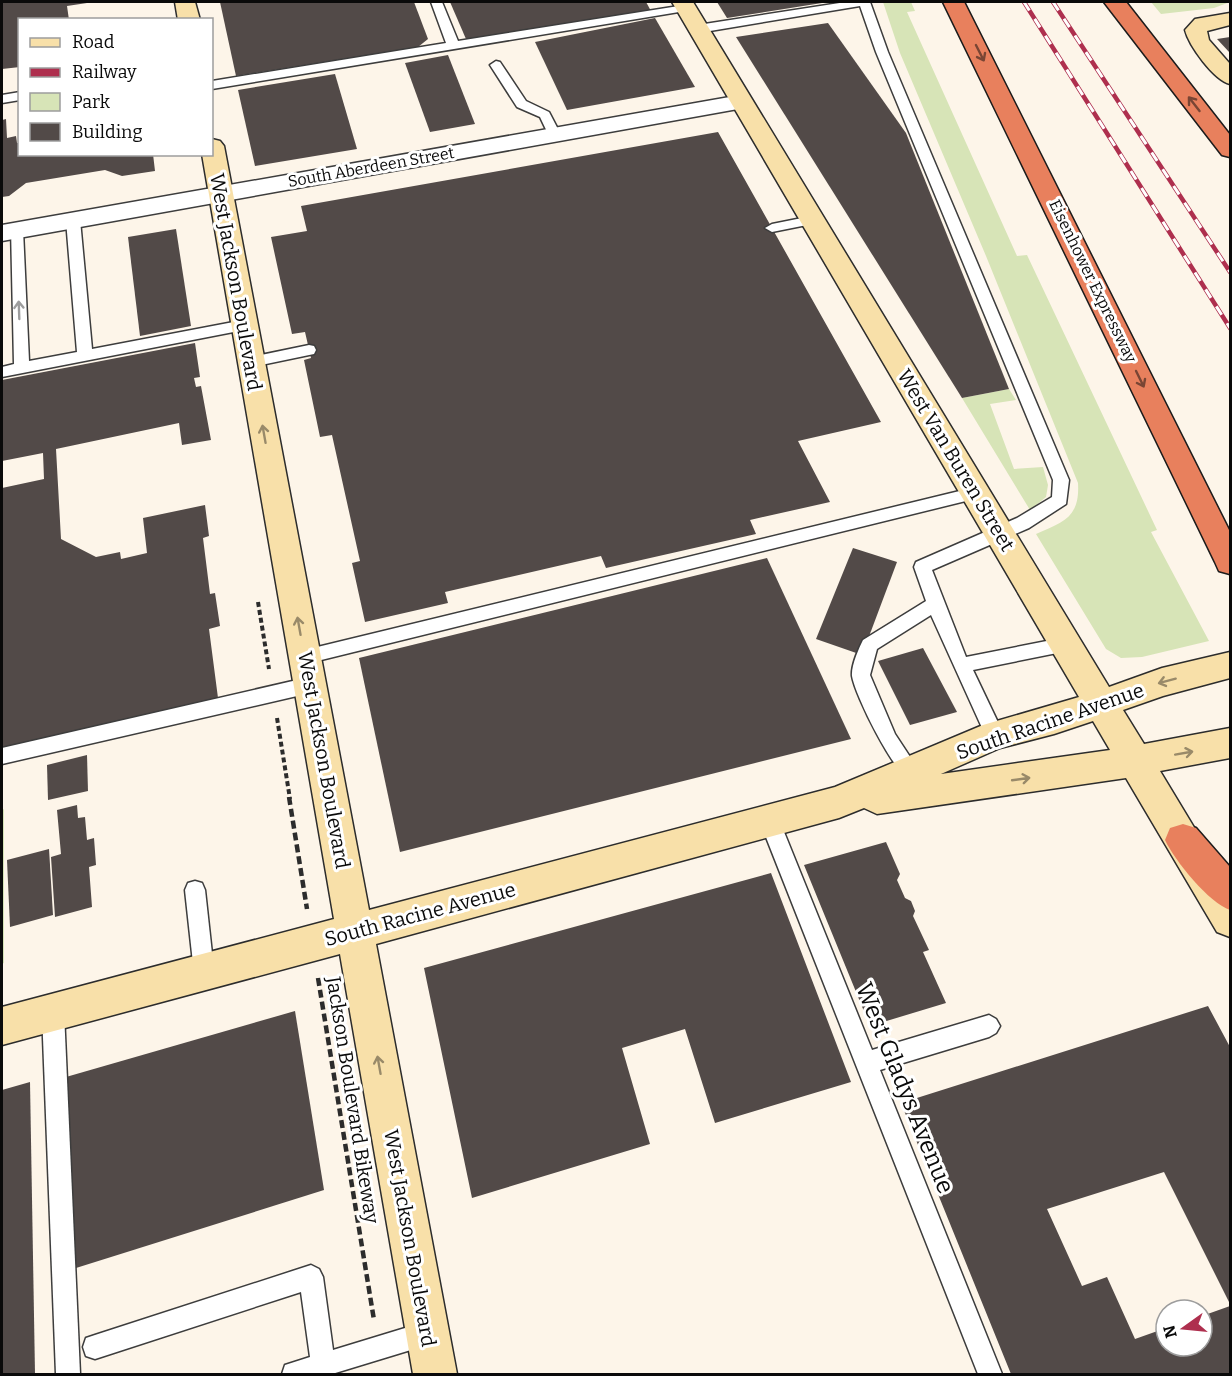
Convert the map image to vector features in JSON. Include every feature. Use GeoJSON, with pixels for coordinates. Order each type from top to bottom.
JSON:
{"type":"FeatureCollection","features":[{"type":"Feature","properties":{"kind":"highway","name":"Eisenhower Expressway"},"geometry":{"type":"LineString","coordinates":[[953,2],[1030,153],[1230,562]]}},
{"type":"Feature","properties":{"kind":"highway"},"geometry":{"type":"LineString","coordinates":[[1115,2],[1230,150]]}},
{"type":"Feature","properties":{"kind":"highway"},"geometry":{"type":"LineString","coordinates":[[1183,840],[1230,893]]}},
{"type":"Feature","properties":{"kind":"street"},"geometry":{"type":"LineString","coordinates":[[185,2],[189,18]]}},
{"type":"Feature","properties":{"kind":"street","name":"West Van Buren Street"},"geometry":{"type":"LineString","coordinates":[[683,4],[1103,703],[1230,920]]}},
{"type":"Feature","properties":{"kind":"street"},"geometry":{"type":"LineString","coordinates":[[1230,18],[1203,24],[1196,30],[1199,41],[1230,77]]}},
{"type":"Feature","properties":{"kind":"street","name":"South Aberdeen Street"},"geometry":{"type":"LineString","coordinates":[[9,231],[741,102]]}},
{"type":"Feature","properties":{"kind":"street","name":"West Jackson Boulevard"},"geometry":{"type":"LineString","coordinates":[[213,152],[435,1374]]}},
{"type":"Feature","properties":{"kind":"street","name":"South Racine Avenue"},"geometry":{"type":"LineString","coordinates":[[2,1026],[839,802],[995,735],[1054,720],[1162,682],[1227,666]]}},
{"type":"Feature","properties":{"kind":"street","name":"South Racine Avenue"},"geometry":{"type":"LineString","coordinates":[[839,802],[1082,771],[1230,743]]}},
{"type":"Feature","properties":{"kind":"lane"},"geometry":{"type":"LineString","coordinates":[[436,2],[453,45]]}},
{"type":"Feature","properties":{"kind":"lane"},"geometry":{"type":"LineString","coordinates":[[698,29],[864,2],[882,52],[1061,480],[1060,500],[1040,514],[922,567],[961,665],[995,735]]}},
{"type":"Feature","properties":{"kind":"lane"},"geometry":{"type":"LineString","coordinates":[[213,85],[683,4]]}},
{"type":"Feature","properties":{"kind":"lane"},"geometry":{"type":"LineString","coordinates":[[496,65],[521,104],[546,115],[555,135]]}},
{"type":"Feature","properties":{"kind":"lane"},"geometry":{"type":"LineString","coordinates":[[2,99],[18,96]]}},
{"type":"Feature","properties":{"kind":"lane"},"geometry":{"type":"LineString","coordinates":[[73,220],[85,356]]}},
{"type":"Feature","properties":{"kind":"lane"},"geometry":{"type":"LineString","coordinates":[[772,228],[812,220]]}},
{"type":"Feature","properties":{"kind":"lane"},"geometry":{"type":"LineString","coordinates":[[9,231],[22,368]]}},
{"type":"Feature","properties":{"kind":"lane"},"geometry":{"type":"LineString","coordinates":[[2,372],[244,325]]}},
{"type":"Feature","properties":{"kind":"lane"},"geometry":{"type":"LineString","coordinates":[[251,362],[309,350]]}},
{"type":"Feature","properties":{"kind":"lane"},"geometry":{"type":"LineString","coordinates":[[2,756],[273,694],[307,671],[976,493]]}},
{"type":"Feature","properties":{"kind":"lane"},"geometry":{"type":"LineString","coordinates":[[911,772],[888,740],[861,675],[869,645],[935,604]]}},
{"type":"Feature","properties":{"kind":"lane"},"geometry":{"type":"LineString","coordinates":[[961,665],[1067,644]]}},
{"type":"Feature","properties":{"kind":"lane","name":"West Gladys Avenue"},"geometry":{"type":"LineString","coordinates":[[770,822],[990,1374]]}},
{"type":"Feature","properties":{"kind":"lane"},"geometry":{"type":"LineString","coordinates":[[195,890],[204,972]]}},
{"type":"Feature","properties":{"kind":"lane"},"geometry":{"type":"LineString","coordinates":[[53,1012],[68,1374]]}},
{"type":"Feature","properties":{"kind":"lane"},"geometry":{"type":"LineString","coordinates":[[866,1063],[988,1026]]}},
{"type":"Feature","properties":{"kind":"lane"},"geometry":{"type":"LineString","coordinates":[[94,1347],[311,1278],[323,1365]]}},
{"type":"Feature","properties":{"kind":"lane"},"geometry":{"type":"LineString","coordinates":[[294,1374],[428,1333]]}},
{"type":"Feature","properties":{"kind":"path","name":"Jackson Boulevard Bikeway"},"geometry":{"type":"LineString","coordinates":[[257,600],[378,1348]]}},
{"type":"Feature","properties":{"kind":"green space"},"geometry":{"type":"Polygon","coordinates":[[[883,2],[911,2],[915,11],[907,12],[1017,256],[1027,255],[1157,530],[1151,532],[1209,641],[1142,657],[1121,658],[1106,649],[1036,534],[1062,522],[1073,511],[1078,494],[1078,483],[986,256],[900,53],[883,2]]]}},
{"type":"Feature","properties":{"kind":"green space"},"geometry":{"type":"Polygon","coordinates":[[[1151,2],[1230,2],[1214,8],[1161,14],[1151,2]]]}},
{"type":"Feature","properties":{"kind":"green space"},"geometry":{"type":"Polygon","coordinates":[[[1009,389],[1016,400],[990,404],[1014,469],[1043,467],[1048,485],[1046,497],[1030,510],[962,398],[1009,389]]]}},
{"type":"Feature","properties":{"kind":"green space"},"geometry":{"type":"Polygon","coordinates":[[[4,809],[4,963],[2,964],[2,810],[4,809]]]}},
{"type":"Feature","properties":{"kind":"building"},"geometry":{"type":"Polygon","coordinates":[[[2,2],[87,2],[67,6],[69,18],[18,18],[18,67],[2,69],[2,2]]]}},
{"type":"Feature","properties":{"kind":"building"},"geometry":{"type":"Polygon","coordinates":[[[220,2],[414,2],[428,39],[418,47],[236,76],[220,2]]]}},
{"type":"Feature","properties":{"kind":"building"},"geometry":{"type":"Polygon","coordinates":[[[450,2],[646,2],[651,11],[466,39],[450,2]]]}},
{"type":"Feature","properties":{"kind":"building"},"geometry":{"type":"Polygon","coordinates":[[[717,2],[822,2],[822,3],[727,18],[717,2]]]}},
{"type":"Feature","properties":{"kind":"building"},"geometry":{"type":"Polygon","coordinates":[[[655,18],[695,87],[567,110],[535,42],[655,18]]]}},
{"type":"Feature","properties":{"kind":"building"},"geometry":{"type":"Polygon","coordinates":[[[828,23],[906,133],[1009,389],[962,398],[736,37],[828,23]]]}},
{"type":"Feature","properties":{"kind":"building"},"geometry":{"type":"Polygon","coordinates":[[[1230,37],[1230,53],[1217,39],[1230,37]]]}},
{"type":"Feature","properties":{"kind":"building"},"geometry":{"type":"Polygon","coordinates":[[[448,55],[475,124],[430,132],[405,63],[448,55]]]}},
{"type":"Feature","properties":{"kind":"building"},"geometry":{"type":"Polygon","coordinates":[[[335,74],[357,149],[255,166],[238,90],[335,74]]]}},
{"type":"Feature","properties":{"kind":"building"},"geometry":{"type":"Polygon","coordinates":[[[6,119],[7,138],[16,136],[18,156],[153,156],[155,171],[122,176],[105,170],[26,183],[9,196],[2,197],[2,120],[6,119]]]}},
{"type":"Feature","properties":{"kind":"building"},"geometry":{"type":"Polygon","coordinates":[[[718,132],[881,422],[798,441],[830,502],[750,520],[756,534],[606,568],[601,556],[445,592],[448,603],[365,622],[352,563],[360,561],[332,435],[320,437],[304,360],[311,358],[305,332],[292,334],[271,237],[307,231],[301,206],[718,132]]]}},
{"type":"Feature","properties":{"kind":"building"},"geometry":{"type":"Polygon","coordinates":[[[176,229],[191,326],[140,336],[128,237],[176,229]]]}},
{"type":"Feature","properties":{"kind":"building"},"geometry":{"type":"Polygon","coordinates":[[[195,343],[200,377],[194,378],[196,387],[201,386],[211,440],[182,445],[179,423],[56,449],[61,539],[96,557],[120,552],[121,559],[147,553],[143,518],[205,505],[209,536],[203,538],[210,594],[215,593],[220,626],[209,629],[218,698],[2,749],[2,488],[44,479],[43,453],[2,461],[2,380],[195,343]]]}},
{"type":"Feature","properties":{"kind":"building"},"geometry":{"type":"Polygon","coordinates":[[[853,548],[897,562],[862,655],[816,639],[853,548]]]}},
{"type":"Feature","properties":{"kind":"building"},"geometry":{"type":"Polygon","coordinates":[[[767,558],[851,739],[400,852],[359,658],[767,558]]]}},
{"type":"Feature","properties":{"kind":"building"},"geometry":{"type":"Polygon","coordinates":[[[923,648],[957,712],[910,725],[878,661],[923,648]]]}},
{"type":"Feature","properties":{"kind":"building"},"geometry":{"type":"Polygon","coordinates":[[[87,755],[88,791],[48,800],[47,765],[87,755]]]}},
{"type":"Feature","properties":{"kind":"building"},"geometry":{"type":"Polygon","coordinates":[[[77,805],[78,818],[85,817],[87,840],[94,838],[96,865],[89,867],[92,907],[55,917],[51,857],[61,854],[57,810],[77,805]]]}},
{"type":"Feature","properties":{"kind":"building"},"geometry":{"type":"Polygon","coordinates":[[[886,842],[900,874],[897,880],[905,898],[911,901],[915,911],[913,916],[929,950],[923,952],[946,1003],[870,1026],[804,865],[886,842]]]}},
{"type":"Feature","properties":{"kind":"building"},"geometry":{"type":"Polygon","coordinates":[[[49,849],[53,915],[10,927],[7,860],[49,849]]]}},
{"type":"Feature","properties":{"kind":"building"},"geometry":{"type":"Polygon","coordinates":[[[771,873],[851,1082],[715,1123],[685,1029],[622,1048],[650,1144],[472,1198],[424,968],[771,873]]]}},
{"type":"Feature","properties":{"kind":"building"},"geometry":{"type":"Polygon","coordinates":[[[1208,1006],[1230,1047],[1230,1304],[1164,1172],[1047,1209],[1082,1286],[1107,1277],[1135,1339],[1154,1332],[1154,1358],[1214,1358],[1214,1312],[1230,1306],[1230,1374],[1011,1374],[901,1103],[1208,1006]]]}},
{"type":"Feature","properties":{"kind":"building"},"geometry":{"type":"Polygon","coordinates":[[[295,1011],[324,1190],[76,1268],[66,1077],[295,1011]]]}},
{"type":"Feature","properties":{"kind":"building"},"geometry":{"type":"Polygon","coordinates":[[[30,1082],[35,1374],[2,1374],[2,1090],[30,1082]]]}},
{"type":"Feature","properties":{"kind":"railway"},"geometry":{"type":"LineString","coordinates":[[1024,2],[1230,328]]}},
{"type":"Feature","properties":{"kind":"railway"},"geometry":{"type":"LineString","coordinates":[[1053,2],[1230,272]]}}]}
